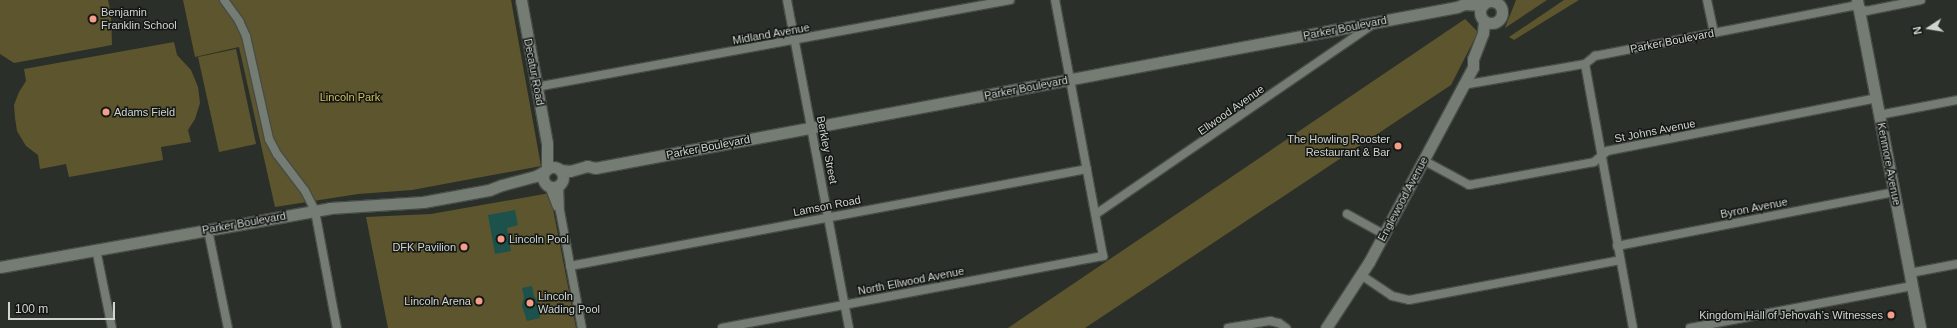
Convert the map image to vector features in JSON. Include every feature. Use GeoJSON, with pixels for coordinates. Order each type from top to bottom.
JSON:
{"type":"FeatureCollection","features":[{"type":"Feature","properties":{"kind":"street"},"geometry":{"type":"LineString","coordinates":[[224,0],[239,21],[246,36],[269,139],[277,154],[305,191],[315,211],[337,328]]}},
{"type":"Feature","properties":{"kind":"street","name":"Decatur Road"},"geometry":{"type":"LineString","coordinates":[[520,0],[552,170]]}},
{"type":"Feature","properties":{"kind":"street","name":"Berkley Street"},"geometry":{"type":"LineString","coordinates":[[787,0],[850,328]]}},
{"type":"Feature","properties":{"kind":"street","name":"Midland Avenue"},"geometry":{"type":"LineString","coordinates":[[536,87],[794,41],[1010,0]]}},
{"type":"Feature","properties":{"kind":"street"},"geometry":{"type":"LineString","coordinates":[[1055,0],[1096,214]]}},
{"type":"Feature","properties":{"kind":"street","name":"Englewood Avenue"},"geometry":{"type":"LineString","coordinates":[[1487,21],[1500,18],[1505,0]]}},
{"type":"Feature","properties":{"kind":"street"},"geometry":{"type":"LineString","coordinates":[[1707,0],[1714,34]]}},
{"type":"Feature","properties":{"kind":"street","name":"Parker Boulevard"},"geometry":{"type":"LineString","coordinates":[[1463,85],[1585,64],[1595,56],[1714,34],[1858,4],[1866,11],[1921,0]]}},
{"type":"Feature","properties":{"kind":"street"},"geometry":{"type":"LineString","coordinates":[[1488,2],[1496,2],[1502,11]]}},
{"type":"Feature","properties":{"kind":"street","name":"Parker Boulevard"},"geometry":{"type":"LineString","coordinates":[[0,267],[315,211],[346,207],[423,202],[489,190],[552,170],[570,171],[587,166],[595,168],[1458,7],[1464,4],[1488,2]]}},
{"type":"Feature","properties":{"kind":"street","name":"Englewood Avenue"},"geometry":{"type":"LineString","coordinates":[[1326,328],[1361,275],[1384,235],[1473,67],[1479,63],[1481,59],[1487,21],[1480,11],[1488,2]]}},
{"type":"Feature","properties":{"kind":"street","name":"Kenmore Avenue"},"geometry":{"type":"LineString","coordinates":[[1858,4],[1920,328]]}},
{"type":"Feature","properties":{"kind":"street"},"geometry":{"type":"LineString","coordinates":[[1458,7],[1474,12],[1487,21]]}},
{"type":"Feature","properties":{"kind":"street","name":"Ellwood Avenue"},"geometry":{"type":"LineString","coordinates":[[1096,214],[1378,22]]}},
{"type":"Feature","properties":{"kind":"street"},"geometry":{"type":"LineString","coordinates":[[1585,64],[1633,328]]}},
{"type":"Feature","properties":{"kind":"street","name":"St Johns Avenue"},"geometry":{"type":"LineString","coordinates":[[1423,160],[1469,185],[1594,162],[1607,151],[1876,98]]}},
{"type":"Feature","properties":{"kind":"street"},"geometry":{"type":"LineString","coordinates":[[1879,115],[1957,100]]}},
{"type":"Feature","properties":{"kind":"street","name":"Parker Boulevard"},"geometry":{"type":"LineString","coordinates":[[489,190],[502,191],[536,183],[554,184],[589,173],[595,168]]}},
{"type":"Feature","properties":{"kind":"street","name":"Lamson Road"},"geometry":{"type":"LineString","coordinates":[[570,266],[1088,168]]}},
{"type":"Feature","properties":{"kind":"street"},"geometry":{"type":"LineString","coordinates":[[552,170],[563,174],[554,184],[544,180],[552,170]]}},
{"type":"Feature","properties":{"kind":"street"},"geometry":{"type":"LineString","coordinates":[[554,184],[582,328]]}},
{"type":"Feature","properties":{"kind":"street","name":"Byron Avenue"},"geometry":{"type":"LineString","coordinates":[[1617,246],[1894,192]]}},
{"type":"Feature","properties":{"kind":"street","name":"North Ellwood Avenue"},"geometry":{"type":"LineString","coordinates":[[722,328],[1103,256],[1096,214]]}},
{"type":"Feature","properties":{"kind":"street"},"geometry":{"type":"LineString","coordinates":[[1347,214],[1384,235]]}},
{"type":"Feature","properties":{"kind":"street"},"geometry":{"type":"LineString","coordinates":[[208,230],[228,328]]}},
{"type":"Feature","properties":{"kind":"street"},"geometry":{"type":"LineString","coordinates":[[96,249],[112,328]]}},
{"type":"Feature","properties":{"kind":"street"},"geometry":{"type":"LineString","coordinates":[[1361,275],[1392,296],[1409,300],[1620,260]]}},
{"type":"Feature","properties":{"kind":"street"},"geometry":{"type":"LineString","coordinates":[[1910,273],[1957,264]]}},
{"type":"Feature","properties":{"kind":"street"},"geometry":{"type":"LineString","coordinates":[[1690,328],[1912,286]]}},
{"type":"Feature","properties":{"kind":"street"},"geometry":{"type":"LineString","coordinates":[[1228,328],[1270,321],[1279,323],[1286,328]]}},
{"type":"Feature","properties":{"kind":"green space"},"geometry":{"type":"Polygon","coordinates":[[[0,0],[108,0],[111,14],[112,45],[14,63],[0,54],[0,0]]]}},
{"type":"Feature","properties":{"kind":"green space","name":"Lincoln Park"},"geometry":{"type":"Polygon","coordinates":[[[183,0],[511,0],[541,166],[412,190],[358,194],[275,207],[239,47],[195,57],[183,0]]]}},
{"type":"Feature","properties":{"kind":"green space"},"geometry":{"type":"Polygon","coordinates":[[[1516,0],[1547,0],[1505,28],[1516,0]]]}},
{"type":"Feature","properties":{"kind":"green space"},"geometry":{"type":"Polygon","coordinates":[[[1564,0],[1579,0],[1514,40],[1509,37],[1564,0]]]}},
{"type":"Feature","properties":{"kind":"green space"},"geometry":{"type":"Polygon","coordinates":[[[1465,19],[1478,32],[1451,85],[1085,328],[1008,328],[1465,19]]]}},
{"type":"Feature","properties":{"kind":"green space","name":"Adams Field"},"geometry":{"type":"Polygon","coordinates":[[[174,42],[177,55],[191,70],[198,87],[200,103],[195,119],[188,130],[191,142],[161,147],[163,160],[69,177],[66,164],[40,169],[38,155],[26,146],[17,131],[14,105],[19,92],[26,81],[24,69],[174,42]]]}},
{"type":"Feature","properties":{"kind":"green space"},"geometry":{"type":"Polygon","coordinates":[[[236,49],[256,144],[219,152],[198,57],[236,49]]]}},
{"type":"Feature","properties":{"kind":"green space"},"geometry":{"type":"Polygon","coordinates":[[[550,193],[576,328],[388,328],[366,217],[431,214],[550,193]]]}},
{"type":"Feature","properties":{"kind":"water","name":"Lincoln Pool"},"geometry":{"type":"Polygon","coordinates":[[[515,210],[518,225],[507,228],[511,251],[495,254],[488,215],[515,210]]]}},
{"type":"Feature","properties":{"kind":"water","name":"Lincoln Wading Pool"},"geometry":{"type":"Polygon","coordinates":[[[532,286],[534,296],[538,302],[540,318],[527,321],[522,306],[524,297],[522,288],[532,286]]]}},
{"type":"Feature","properties":{"kind":"place","name":"Benjamin Franklin School"},"geometry":{"type":"Point","coordinates":[93,19]}},
{"type":"Feature","properties":{"kind":"place","name":"Adams Field"},"geometry":{"type":"Point","coordinates":[106,112]}},
{"type":"Feature","properties":{"kind":"place","name":"The Howling Rooster Restaurant & Bar"},"geometry":{"type":"Point","coordinates":[1398,146]}},
{"type":"Feature","properties":{"kind":"place","name":"Lincoln Pool"},"geometry":{"type":"Point","coordinates":[501,239]}},
{"type":"Feature","properties":{"kind":"place","name":"DFK Pavilion"},"geometry":{"type":"Point","coordinates":[464,247]}},
{"type":"Feature","properties":{"kind":"place","name":"Lincoln Arena"},"geometry":{"type":"Point","coordinates":[479,301]}},
{"type":"Feature","properties":{"kind":"place","name":"Lincoln Wading Pool"},"geometry":{"type":"Point","coordinates":[530,303]}},
{"type":"Feature","properties":{"kind":"place","name":"Kingdom Hall of Jehovah’s Witnesses"},"geometry":{"type":"Point","coordinates":[1891,315]}}]}
